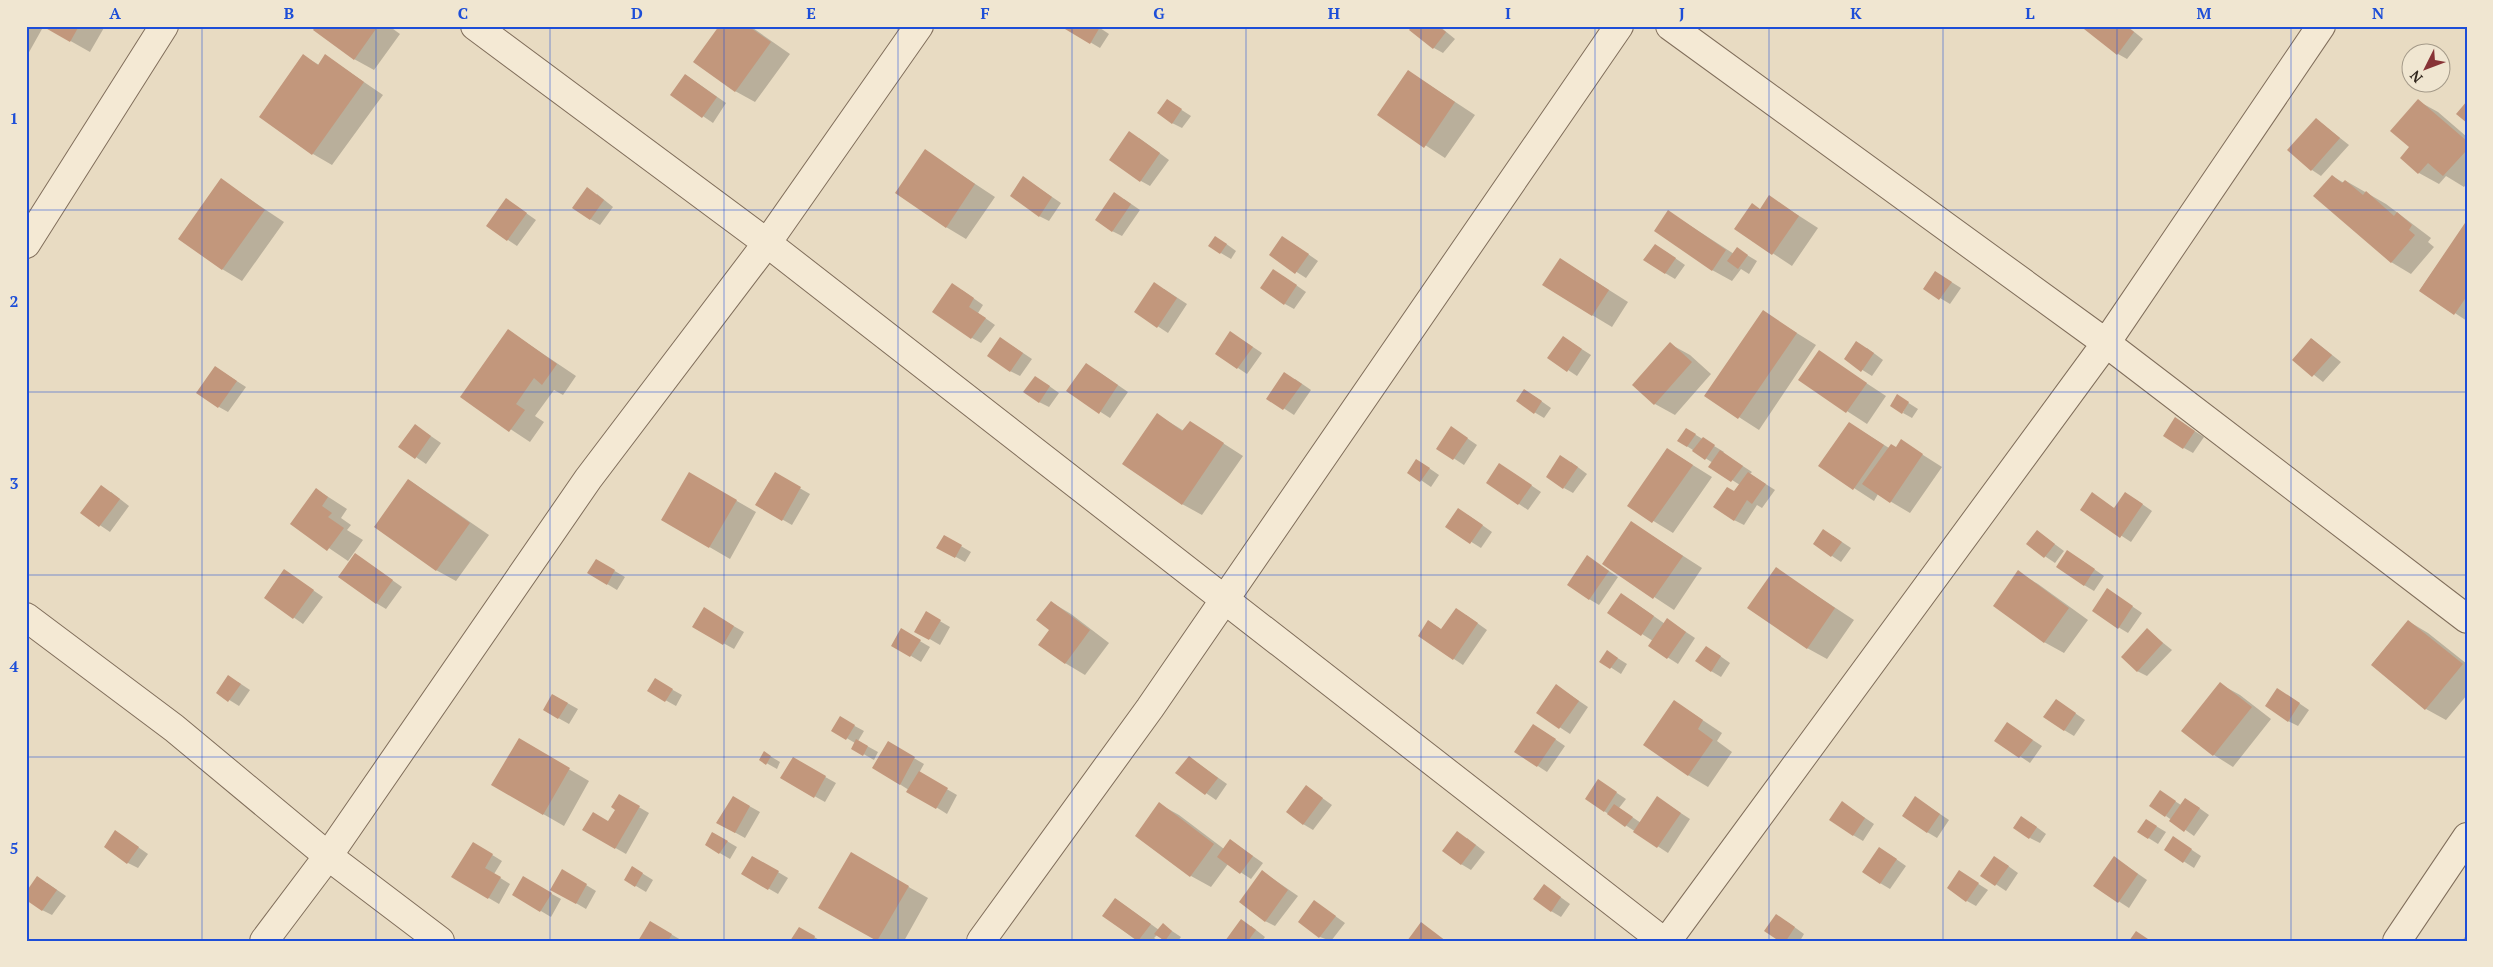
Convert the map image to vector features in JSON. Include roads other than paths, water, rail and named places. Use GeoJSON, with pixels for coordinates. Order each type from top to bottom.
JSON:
{"type":"FeatureCollection","features":[{"type":"Feature","properties":{"kind":"street"},"geometry":{"type":"LineString","coordinates":[[26,244],[164,26]]}},
{"type":"Feature","properties":{"kind":"street"},"geometry":{"type":"LineString","coordinates":[[475,26],[767,243],[1665,941],[2106,343],[2321,26]]}},
{"type":"Feature","properties":{"kind":"street"},"geometry":{"type":"LineString","coordinates":[[264,941],[328,856],[588,479],[767,243],[919,26]]}},
{"type":"Feature","properties":{"kind":"street"},"geometry":{"type":"LineString","coordinates":[[981,941],[1144,716],[1619,26]]}},
{"type":"Feature","properties":{"kind":"street"},"geometry":{"type":"LineString","coordinates":[[1670,26],[2106,343],[2467,619]]}},
{"type":"Feature","properties":{"kind":"street"},"geometry":{"type":"LineString","coordinates":[[26,617],[174,728],[328,856],[440,941]]}},
{"type":"Feature","properties":{"kind":"street"},"geometry":{"type":"LineString","coordinates":[[2398,941],[2467,837]]}}]}
